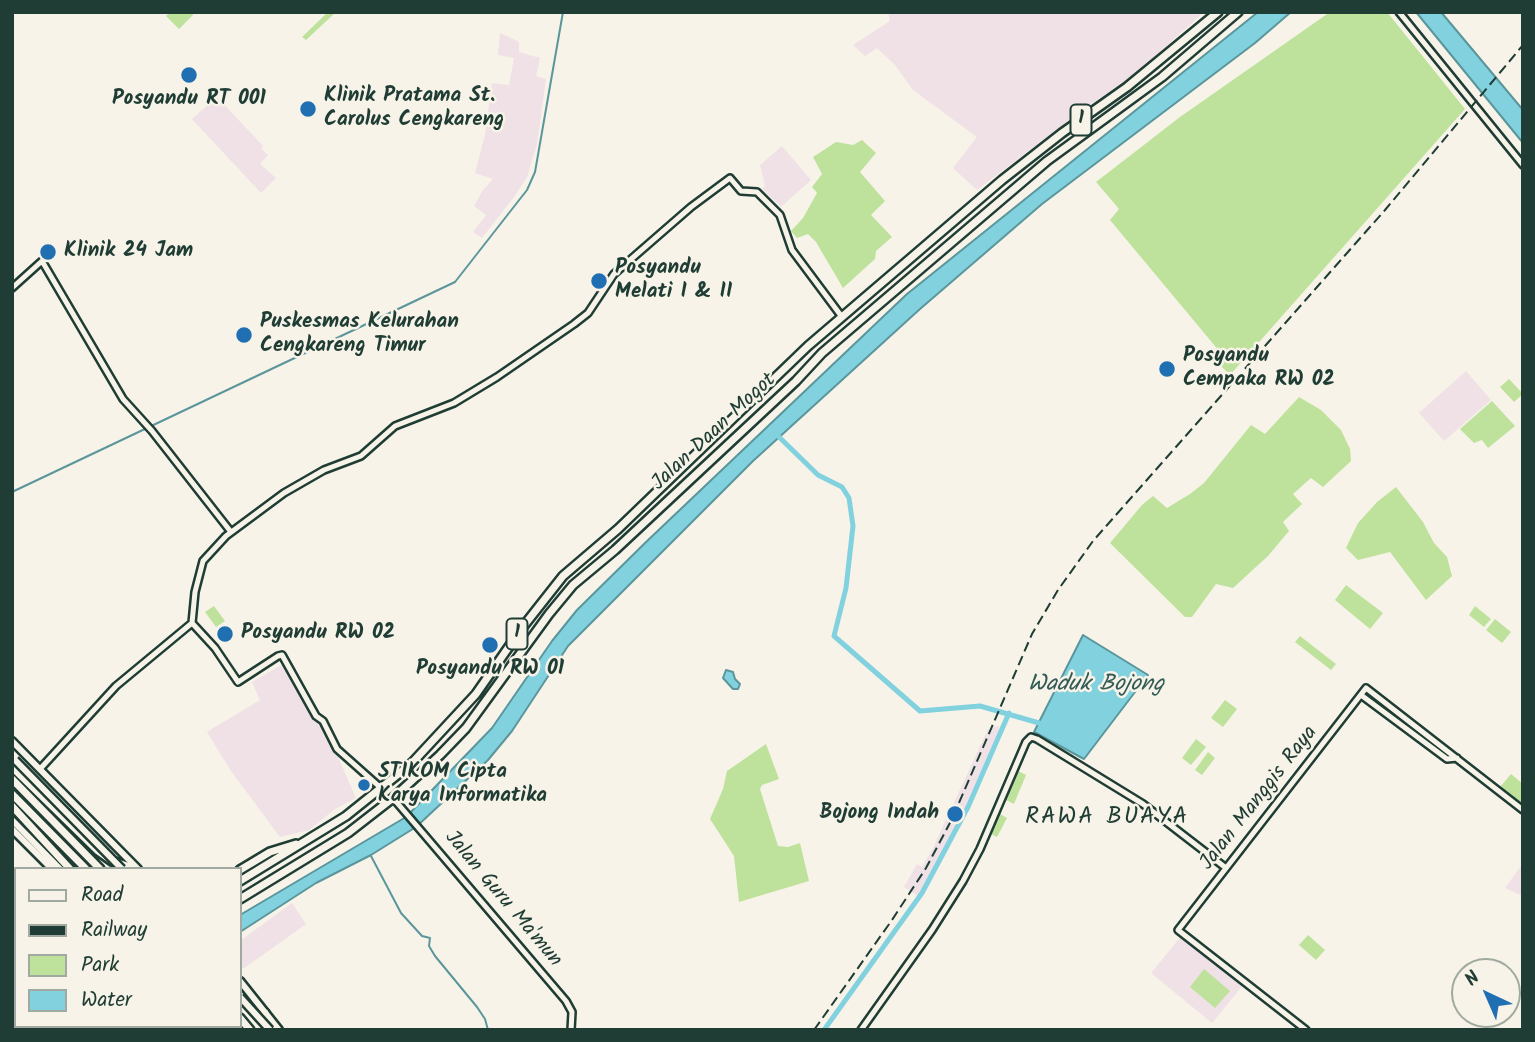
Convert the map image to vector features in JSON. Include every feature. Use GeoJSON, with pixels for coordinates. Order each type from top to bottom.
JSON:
{"type":"FeatureCollection","features":[{"type":"Feature","properties":{"kind":"highway","name":"Jalan Daan Mogot"},"geometry":{"type":"LineString","coordinates":[[242,880],[314,837],[382,789],[431,745],[476,694],[522,628],[563,576],[618,528],[808,346],[1002,180],[1062,132],[1127,87],[1218,12]]}},
{"type":"Feature","properties":{"kind":"highway","name":"Jalan Daan Mogot"},"geometry":{"type":"LineString","coordinates":[[242,898],[348,834],[393,798],[466,728],[573,585],[743,430],[834,342],[1054,156],[1162,76],[1238,12]]}},
{"type":"Feature","properties":{"kind":"highway"},"geometry":{"type":"LineString","coordinates":[[733,419],[735,427],[743,430]]}},
{"type":"Feature","properties":{"kind":"highway"},"geometry":{"type":"LineString","coordinates":[[722,430],[729,433],[731,441]]}},
{"type":"Feature","properties":{"kind":"highway"},"geometry":{"type":"LineString","coordinates":[[13,761],[98,851],[131,867]]}},
{"type":"Feature","properties":{"kind":"highway"},"geometry":{"type":"LineString","coordinates":[[12,779],[98,867]]}},
{"type":"Feature","properties":{"kind":"highway"},"geometry":{"type":"LineString","coordinates":[[12,794],[84,867]]}},
{"type":"Feature","properties":{"kind":"highway"},"geometry":{"type":"LineString","coordinates":[[12,806],[68,867]]}},
{"type":"Feature","properties":{"kind":"highway"},"geometry":{"type":"LineString","coordinates":[[242,869],[277,849],[314,837]]}},
{"type":"Feature","properties":{"kind":"highway"},"geometry":{"type":"LineString","coordinates":[[253,873],[260,858]]}},
{"type":"Feature","properties":{"kind":"highway"},"geometry":{"type":"LineString","coordinates":[[265,1013],[269,1030]]}},
{"type":"Feature","properties":{"kind":"main road"},"geometry":{"type":"LineString","coordinates":[[12,741],[135,867]]}},
{"type":"Feature","properties":{"kind":"main road"},"geometry":{"type":"LineString","coordinates":[[13,761],[120,867]]}},
{"type":"Feature","properties":{"kind":"main road"},"geometry":{"type":"LineString","coordinates":[[12,820],[58,867]]}},
{"type":"Feature","properties":{"kind":"main road"},"geometry":{"type":"LineString","coordinates":[[12,829],[50,867]]}},
{"type":"Feature","properties":{"kind":"main road"},"geometry":{"type":"LineString","coordinates":[[242,984],[279,1030]]}},
{"type":"Feature","properties":{"kind":"main road"},"geometry":{"type":"LineString","coordinates":[[242,999],[269,1030]]}},
{"type":"Feature","properties":{"kind":"street"},"geometry":{"type":"LineString","coordinates":[[1399,12],[1523,165]]}},
{"type":"Feature","properties":{"kind":"street"},"geometry":{"type":"LineString","coordinates":[[40,768],[116,686],[192,623],[195,592],[204,561],[215,546],[231,532],[284,493],[324,470],[361,456],[395,426],[454,403],[574,324],[588,313],[614,274],[691,207],[730,178],[741,191],[757,192],[780,215],[792,250],[842,317]]}},
{"type":"Feature","properties":{"kind":"street"},"geometry":{"type":"LineString","coordinates":[[12,288],[42,261],[116,389],[231,532]]}},
{"type":"Feature","properties":{"kind":"street"},"geometry":{"type":"LineString","coordinates":[[192,623],[215,648],[238,682],[282,655],[337,749],[382,789]]}},
{"type":"Feature","properties":{"kind":"street","name":"Jalan Manggis Raya"},"geometry":{"type":"LineString","coordinates":[[1306,1030],[1178,930],[1366,688],[1457,758]]}},
{"type":"Feature","properties":{"kind":"street"},"geometry":{"type":"LineString","coordinates":[[1361,695],[1447,759],[1457,758],[1523,810]]}},
{"type":"Feature","properties":{"kind":"street"},"geometry":{"type":"LineString","coordinates":[[861,1030],[932,930],[967,874],[1026,742],[1031,737],[1143,804],[1226,868]]}},
{"type":"Feature","properties":{"kind":"street","name":"Jalan Guru Ma'mun"},"geometry":{"type":"LineString","coordinates":[[393,798],[566,1001],[572,1012],[571,1030]]}},
{"type":"Feature","properties":{"kind":"shaded area"},"geometry":{"type":"Polygon","coordinates":[[[888,12],[1204,12],[1135,74],[1081,111],[977,190],[953,168],[977,137],[913,90],[895,65],[877,48],[865,56],[853,45],[890,21],[888,12]]]}},
{"type":"Feature","properties":{"kind":"shaded area"},"geometry":{"type":"Polygon","coordinates":[[[500,33],[519,42],[519,52],[540,58],[536,76],[546,79],[537,144],[527,177],[482,238],[473,232],[486,215],[474,206],[493,179],[475,173],[485,135],[492,83],[509,85],[514,58],[498,55],[500,33]]]}},
{"type":"Feature","properties":{"kind":"shaded area"},"geometry":{"type":"Polygon","coordinates":[[[217,97],[263,146],[261,148],[268,155],[260,164],[276,178],[261,193],[192,119],[217,97]]]}},
{"type":"Feature","properties":{"kind":"shaded area"},"geometry":{"type":"Polygon","coordinates":[[[782,146],[811,180],[781,207],[762,189],[765,186],[760,165],[782,146]]]}},
{"type":"Feature","properties":{"kind":"shaded area"},"geometry":{"type":"Polygon","coordinates":[[[1466,371],[1491,400],[1444,441],[1419,413],[1466,371]]]}},
{"type":"Feature","properties":{"kind":"shaded area"},"geometry":{"type":"Polygon","coordinates":[[[285,663],[313,714],[321,718],[356,798],[335,809],[309,830],[280,837],[231,771],[207,732],[260,700],[252,682],[285,663]]]}},
{"type":"Feature","properties":{"kind":"shaded area"},"geometry":{"type":"Polygon","coordinates":[[[1000,727],[958,824],[918,896],[904,887],[917,864],[922,867],[933,848],[988,729],[1000,727]]]}},
{"type":"Feature","properties":{"kind":"shaded area"},"geometry":{"type":"Polygon","coordinates":[[[1523,863],[1523,896],[1505,888],[1523,863]]]}},
{"type":"Feature","properties":{"kind":"shaded area"},"geometry":{"type":"Polygon","coordinates":[[[292,903],[306,924],[243,969],[242,940],[292,903]]]}},
{"type":"Feature","properties":{"kind":"shaded area"},"geometry":{"type":"Polygon","coordinates":[[[1182,935],[1243,985],[1212,1023],[1151,973],[1182,935]]]}},
{"type":"Feature","properties":{"kind":"green space"},"geometry":{"type":"Polygon","coordinates":[[[170,12],[191,12],[193,15],[179,29],[166,16],[170,12]]]}},
{"type":"Feature","properties":{"kind":"green space"},"geometry":{"type":"Polygon","coordinates":[[[328,12],[336,12],[306,40],[302,37],[328,12]]]}},
{"type":"Feature","properties":{"kind":"green space"},"geometry":{"type":"Polygon","coordinates":[[[1330,12],[1387,12],[1465,109],[1230,375],[1219,364],[1225,358],[1110,220],[1119,209],[1096,182],[1180,117],[1330,12]]]}},
{"type":"Feature","properties":{"kind":"green space"},"geometry":{"type":"Polygon","coordinates":[[[862,140],[876,153],[860,172],[885,201],[871,215],[892,237],[876,251],[875,259],[843,288],[816,242],[808,234],[797,238],[791,231],[803,218],[817,193],[812,187],[822,174],[813,157],[836,142],[853,145],[862,140]]]}},
{"type":"Feature","properties":{"kind":"green space"},"geometry":{"type":"Polygon","coordinates":[[[1509,379],[1523,394],[1514,402],[1500,387],[1509,379]]]}},
{"type":"Feature","properties":{"kind":"green space"},"geometry":{"type":"Polygon","coordinates":[[[1299,397],[1321,410],[1341,430],[1350,449],[1351,461],[1323,487],[1311,478],[1293,494],[1302,504],[1283,522],[1289,531],[1268,556],[1233,588],[1216,584],[1192,617],[1185,617],[1110,543],[1153,496],[1167,508],[1190,494],[1204,483],[1251,425],[1265,434],[1299,397]]]}},
{"type":"Feature","properties":{"kind":"green space"},"geometry":{"type":"Polygon","coordinates":[[[1492,401],[1515,426],[1488,448],[1482,440],[1474,443],[1460,429],[1492,401]]]}},
{"type":"Feature","properties":{"kind":"green space"},"geometry":{"type":"Polygon","coordinates":[[[1396,487],[1423,522],[1434,543],[1447,557],[1452,576],[1426,600],[1390,552],[1358,560],[1346,548],[1358,523],[1377,502],[1396,487]]]}},
{"type":"Feature","properties":{"kind":"green space"},"geometry":{"type":"Polygon","coordinates":[[[1346,585],[1383,613],[1370,629],[1335,600],[1346,585]]]}},
{"type":"Feature","properties":{"kind":"green space"},"geometry":{"type":"Polygon","coordinates":[[[214,606],[225,621],[216,627],[205,612],[214,606]]]}},
{"type":"Feature","properties":{"kind":"green space"},"geometry":{"type":"Polygon","coordinates":[[[1475,606],[1491,619],[1484,627],[1469,615],[1475,606]]]}},
{"type":"Feature","properties":{"kind":"green space"},"geometry":{"type":"Polygon","coordinates":[[[1495,619],[1511,632],[1502,643],[1486,630],[1495,619]]]}},
{"type":"Feature","properties":{"kind":"green space"},"geometry":{"type":"Polygon","coordinates":[[[1300,636],[1336,664],[1331,670],[1295,642],[1300,636]]]}},
{"type":"Feature","properties":{"kind":"green space"},"geometry":{"type":"Polygon","coordinates":[[[1225,700],[1237,709],[1223,727],[1211,718],[1225,700]]]}},
{"type":"Feature","properties":{"kind":"green space"},"geometry":{"type":"Polygon","coordinates":[[[1196,739],[1206,747],[1191,765],[1182,758],[1196,739]]]}},
{"type":"Feature","properties":{"kind":"green space"},"geometry":{"type":"Polygon","coordinates":[[[766,744],[779,779],[762,785],[760,789],[778,846],[788,847],[800,843],[809,881],[739,902],[734,856],[710,819],[723,789],[727,771],[766,744]]]}},
{"type":"Feature","properties":{"kind":"green space"},"geometry":{"type":"Polygon","coordinates":[[[1208,752],[1215,758],[1202,775],[1195,770],[1208,752]]]}},
{"type":"Feature","properties":{"kind":"green space"},"geometry":{"type":"Polygon","coordinates":[[[1018,771],[1026,775],[1014,804],[1006,800],[1018,771]]]}},
{"type":"Feature","properties":{"kind":"green space"},"geometry":{"type":"Polygon","coordinates":[[[1511,774],[1523,784],[1523,813],[1504,796],[1500,787],[1511,774]]]}},
{"type":"Feature","properties":{"kind":"green space"},"geometry":{"type":"Polygon","coordinates":[[[1000,814],[1007,818],[997,837],[989,833],[1000,814]]]}},
{"type":"Feature","properties":{"kind":"green space"},"geometry":{"type":"Polygon","coordinates":[[[1308,935],[1325,950],[1316,960],[1299,945],[1308,935]]]}},
{"type":"Feature","properties":{"kind":"green space"},"geometry":{"type":"Polygon","coordinates":[[[1204,969],[1230,991],[1215,1008],[1190,987],[1204,969]]]}},
{"type":"Feature","properties":{"kind":"water"},"geometry":{"type":"Polygon","coordinates":[[[1258,12],[1291,12],[1255,43],[1042,204],[920,309],[753,461],[568,646],[512,731],[488,760],[416,827],[371,855],[316,883],[242,931],[242,914],[406,817],[492,728],[552,641],[577,610],[907,294],[1258,12]]]}},
{"type":"Feature","properties":{"kind":"water"},"geometry":{"type":"Polygon","coordinates":[[[1416,12],[1441,12],[1523,110],[1523,143],[1416,12]]]}},
{"type":"Feature","properties":{"kind":"water","name":"Waduk Bojong"},"geometry":{"type":"Polygon","coordinates":[[[1083,635],[1148,675],[1084,759],[1034,732],[1083,635]]]}},
{"type":"Feature","properties":{"kind":"water"},"geometry":{"type":"Polygon","coordinates":[[[726,670],[733,672],[740,684],[738,689],[733,689],[723,678],[726,670]]]}},
{"type":"Feature","properties":{"kind":"waterway"},"geometry":{"type":"LineString","coordinates":[[12,492],[455,282],[527,190],[535,172],[563,12]]}},
{"type":"Feature","properties":{"kind":"waterway"},"geometry":{"type":"LineString","coordinates":[[776,434],[818,475],[842,487],[849,498],[853,526],[846,588],[834,636],[920,711],[980,706],[1039,723]]}},
{"type":"Feature","properties":{"kind":"waterway"},"geometry":{"type":"LineString","coordinates":[[824,1030],[922,893],[968,807],[1009,713]]}},
{"type":"Feature","properties":{"kind":"waterway"},"geometry":{"type":"LineString","coordinates":[[371,856],[401,913],[422,936],[430,938],[429,946],[435,956],[477,1007],[488,1030]]}},
{"type":"Feature","properties":{"kind":"railway"},"geometry":{"type":"LineString","coordinates":[[814,1030],[926,868],[952,819],[1032,634],[1058,590],[1093,541],[1385,210],[1523,45]]}},
{"type":"Feature","properties":{"kind":"place","name":"Posyandu RT 001"},"geometry":{"type":"Point","coordinates":[189,75]}},
{"type":"Feature","properties":{"kind":"place","name":"Klinik Pratama St. Carolus Cengkareng"},"geometry":{"type":"Point","coordinates":[308,109]}},
{"type":"Feature","properties":{"kind":"place","name":"Klinik 24 Jam"},"geometry":{"type":"Point","coordinates":[48,252]}},
{"type":"Feature","properties":{"kind":"place","name":"Posyandu Melati I & II"},"geometry":{"type":"Point","coordinates":[599,281]}},
{"type":"Feature","properties":{"kind":"place","name":"Puskesmas Kelurahan Cengkareng Timur"},"geometry":{"type":"Point","coordinates":[244,335]}},
{"type":"Feature","properties":{"kind":"place","name":"Posyandu Cempaka RW 02"},"geometry":{"type":"Point","coordinates":[1167,369]}},
{"type":"Feature","properties":{"kind":"place","name":"Posyandu RW 02"},"geometry":{"type":"Point","coordinates":[225,634]}},
{"type":"Feature","properties":{"kind":"place","name":"Posyandu RW 01"},"geometry":{"type":"Point","coordinates":[490,645]}},
{"type":"Feature","properties":{"kind":"place","name":"STIKOM Cipta Karya Informatika"},"geometry":{"type":"Point","coordinates":[364,785]}},
{"type":"Feature","properties":{"kind":"place","name":"Bojong Indah"},"geometry":{"type":"Point","coordinates":[955,814]}},
{"type":"Feature","properties":{"kind":"district","name":"RAWA BUAYA"},"geometry":{"type":"Point","coordinates":[1107,819]}}]}
